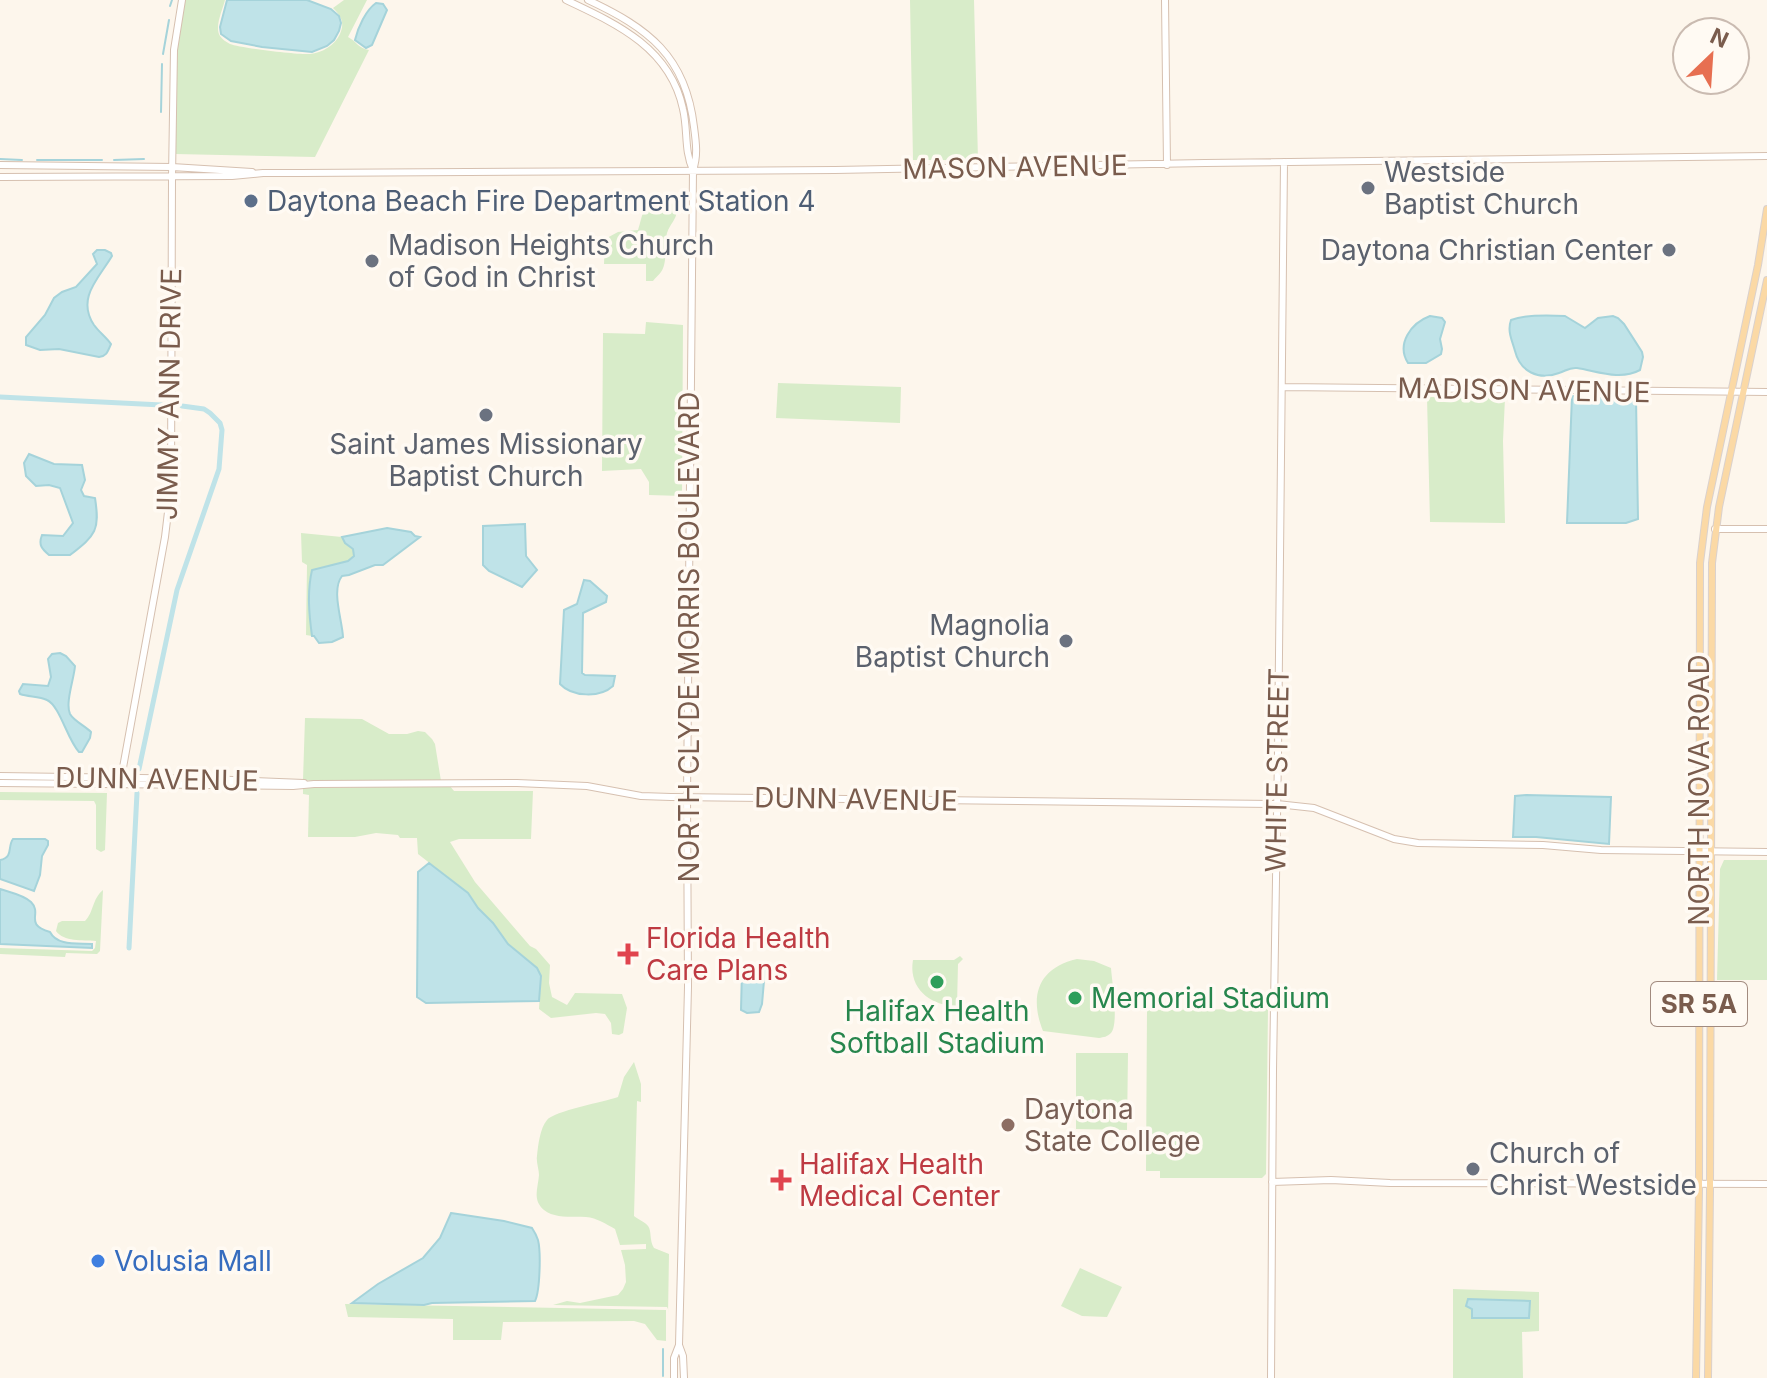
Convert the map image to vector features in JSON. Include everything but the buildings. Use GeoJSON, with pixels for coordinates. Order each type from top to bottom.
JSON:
{"type":"FeatureCollection","features":[{"type":"Feature","properties":{"kind":"main road","name":"NORTH NOVA ROAD"},"geometry":{"type":"LineString","coordinates":[[1696,1378],[1700,571],[1707,507],[1767,209]]}},
{"type":"Feature","properties":{"kind":"main road","name":"NORTH NOVA ROAD"},"geometry":{"type":"LineString","coordinates":[[1708,1378],[1713,547],[1767,280]]}},
{"type":"Feature","properties":{"kind":"main road"},"geometry":{"type":"LineString","coordinates":[[1707,507],[1715,529]]}},
{"type":"Feature","properties":{"kind":"main road"},"geometry":{"type":"LineString","coordinates":[[1703,529],[1713,547]]}},
{"type":"Feature","properties":{"kind":"main road"},"geometry":{"type":"LineString","coordinates":[[1697,1347],[1708,1364]]}},
{"type":"Feature","properties":{"kind":"street","name":"JIMMY ANN DRIVE"},"geometry":{"type":"LineString","coordinates":[[120,781],[165,537],[171,487],[174,50],[182,0]]}},
{"type":"Feature","properties":{"kind":"street","name":"NORTH CLYDE MORRIS BOULEVARD"},"geometry":{"type":"LineString","coordinates":[[566,0],[600,15],[639,39],[665,68],[683,106],[688,160],[693,170]]}},
{"type":"Feature","properties":{"kind":"street","name":"NORTH CLYDE MORRIS BOULEVARD"},"geometry":{"type":"LineString","coordinates":[[588,0],[636,25],[662,48],[672,62],[685,86],[693,114],[697,159],[693,170],[688,987],[679,1345],[674,1358],[674,1378]]}},
{"type":"Feature","properties":{"kind":"street"},"geometry":{"type":"LineString","coordinates":[[1165,0],[1167,165]]}},
{"type":"Feature","properties":{"kind":"street"},"geometry":{"type":"LineString","coordinates":[[665,68],[672,62]]}},
{"type":"Feature","properties":{"kind":"street","name":"MASON AVENUE"},"geometry":{"type":"LineString","coordinates":[[0,177],[835,170],[1767,156]]}},
{"type":"Feature","properties":{"kind":"street","name":"WHITE STREET"},"geometry":{"type":"LineString","coordinates":[[1271,1378],[1284,162]]}},
{"type":"Feature","properties":{"kind":"street","name":"MASON AVENUE"},"geometry":{"type":"LineString","coordinates":[[0,165],[172,167],[263,173]]}},
{"type":"Feature","properties":{"kind":"street","name":"MADISON AVENUE"},"geometry":{"type":"LineString","coordinates":[[1282,387],[1767,392]]}},
{"type":"Feature","properties":{"kind":"street"},"geometry":{"type":"LineString","coordinates":[[1715,529],[1767,529]]}},
{"type":"Feature","properties":{"kind":"street","name":"DUNN AVENUE"},"geometry":{"type":"LineString","coordinates":[[0,776],[120,781]]}},
{"type":"Feature","properties":{"kind":"street","name":"DUNN AVENUE"},"geometry":{"type":"LineString","coordinates":[[0,783],[517,783],[587,786],[641,796],[1277,804],[1314,808],[1394,839],[1418,843],[1767,852]]}},
{"type":"Feature","properties":{"kind":"street"},"geometry":{"type":"LineString","coordinates":[[1272,1182],[1767,1184]]}},
{"type":"Feature","properties":{"kind":"street","name":"NORTH CLYDE MORRIS BOULEVARD"},"geometry":{"type":"LineString","coordinates":[[679,1345],[684,1378]]}},
{"type":"Feature","properties":{"kind":"green space"},"geometry":{"type":"Polygon","coordinates":[[[185,0],[225,0],[218,32],[230,44],[304,54],[323,50],[338,38],[342,23],[333,8],[344,0],[367,0],[348,37],[369,50],[315,157],[175,154],[177,50],[185,0]]]}},
{"type":"Feature","properties":{"kind":"green space"},"geometry":{"type":"Polygon","coordinates":[[[910,0],[974,0],[978,160],[913,160],[910,0]]]}},
{"type":"Feature","properties":{"kind":"green space"},"geometry":{"type":"Polygon","coordinates":[[[658,201],[674,204],[676,212],[667,233],[660,273],[653,281],[646,281],[646,264],[604,264],[605,239],[618,232],[638,230],[646,209],[658,201]]]}},
{"type":"Feature","properties":{"kind":"green space"},"geometry":{"type":"Polygon","coordinates":[[[646,322],[683,325],[682,496],[649,495],[649,482],[641,469],[602,471],[603,333],[645,334],[646,322]]]}},
{"type":"Feature","properties":{"kind":"green space"},"geometry":{"type":"Polygon","coordinates":[[[778,383],[901,387],[900,423],[776,418],[778,383]]]}},
{"type":"Feature","properties":{"kind":"green space"},"geometry":{"type":"Polygon","coordinates":[[[1427,397],[1505,398],[1505,523],[1430,522],[1427,397]]]}},
{"type":"Feature","properties":{"kind":"green space"},"geometry":{"type":"Polygon","coordinates":[[[301,533],[342,537],[353,549],[354,556],[348,561],[318,568],[309,581],[312,636],[306,635],[307,565],[302,562],[301,533]]]}},
{"type":"Feature","properties":{"kind":"green space"},"geometry":{"type":"Polygon","coordinates":[[[305,718],[362,719],[389,734],[425,732],[435,744],[441,781],[303,780],[305,718]]]}},
{"type":"Feature","properties":{"kind":"green space"},"geometry":{"type":"Polygon","coordinates":[[[450,786],[454,791],[533,791],[531,839],[459,839],[450,842],[475,882],[550,965],[552,997],[567,1005],[575,993],[622,994],[627,1008],[623,1033],[612,1034],[611,1023],[605,1014],[551,1018],[539,1009],[541,976],[537,968],[508,944],[468,893],[418,854],[417,838],[376,833],[355,837],[308,837],[309,795],[303,794],[303,788],[450,786]]]}},
{"type":"Feature","properties":{"kind":"green space"},"geometry":{"type":"Polygon","coordinates":[[[0,792],[107,793],[105,850],[101,852],[96,849],[94,801],[0,800],[0,792]]]}},
{"type":"Feature","properties":{"kind":"green space"},"geometry":{"type":"Polygon","coordinates":[[[1724,860],[1767,860],[1767,980],[1717,980],[1720,869],[1724,860]]]}},
{"type":"Feature","properties":{"kind":"green space"},"geometry":{"type":"Polygon","coordinates":[[[103,890],[100,951],[97,954],[66,953],[65,957],[0,954],[0,948],[92,951],[96,941],[68,939],[56,931],[58,923],[62,921],[85,921],[103,890]]]}},
{"type":"Feature","properties":{"kind":"green space","name":"Halifax Health Softball Stadium"},"geometry":{"type":"Polygon","coordinates":[[[960,956],[963,959],[958,964],[957,1006],[938,1003],[923,994],[914,979],[913,960],[954,960],[960,956]]]}},
{"type":"Feature","properties":{"kind":"green space","name":"Memorial Stadium"},"geometry":{"type":"Polygon","coordinates":[[[1077,959],[1094,961],[1111,968],[1115,1021],[1111,1033],[1105,1037],[1043,1031],[1037,1006],[1040,985],[1053,969],[1077,959]]]}},
{"type":"Feature","properties":{"kind":"green space"},"geometry":{"type":"Polygon","coordinates":[[[1268,1009],[1266,1174],[1262,1178],[1160,1178],[1160,1171],[1146,1171],[1147,1010],[1268,1009]]]}},
{"type":"Feature","properties":{"kind":"green space"},"geometry":{"type":"Polygon","coordinates":[[[1076,1053],[1128,1053],[1127,1130],[1076,1129],[1076,1053]]]}},
{"type":"Feature","properties":{"kind":"green space"},"geometry":{"type":"Polygon","coordinates":[[[634,1062],[641,1084],[641,1102],[637,1101],[634,1216],[648,1226],[654,1248],[669,1254],[668,1315],[667,1307],[553,1305],[618,1295],[626,1282],[621,1250],[646,1249],[646,1244],[620,1245],[615,1229],[598,1220],[548,1213],[537,1198],[538,1147],[547,1120],[569,1110],[618,1097],[624,1077],[634,1062]]]}},
{"type":"Feature","properties":{"kind":"green space"},"geometry":{"type":"Polygon","coordinates":[[[1080,1268],[1122,1287],[1107,1317],[1082,1316],[1061,1306],[1080,1268]]]}},
{"type":"Feature","properties":{"kind":"green space"},"geometry":{"type":"Polygon","coordinates":[[[1453,1289],[1539,1292],[1539,1331],[1522,1332],[1523,1378],[1453,1378],[1453,1289]]]}},
{"type":"Feature","properties":{"kind":"green space"},"geometry":{"type":"Polygon","coordinates":[[[345,1304],[666,1310],[666,1341],[657,1340],[645,1324],[634,1321],[503,1322],[501,1340],[453,1340],[453,1319],[348,1317],[345,1304]]]}},
{"type":"Feature","properties":{"kind":"water"},"geometry":{"type":"Polygon","coordinates":[[[227,0],[307,0],[331,9],[339,16],[341,23],[334,40],[312,52],[231,41],[221,34],[220,27],[227,0]]]}},
{"type":"Feature","properties":{"kind":"water"},"geometry":{"type":"Polygon","coordinates":[[[376,3],[383,4],[387,10],[372,45],[366,48],[355,40],[363,19],[376,3]]]}},
{"type":"Feature","properties":{"kind":"water"},"geometry":{"type":"Polygon","coordinates":[[[97,250],[105,250],[112,256],[91,289],[87,306],[94,325],[111,344],[107,353],[99,357],[59,349],[40,350],[26,345],[26,337],[45,315],[54,298],[76,287],[97,264],[93,254],[97,250]]]}},
{"type":"Feature","properties":{"kind":"water"},"geometry":{"type":"Polygon","coordinates":[[[1430,316],[1442,318],[1445,322],[1440,339],[1441,354],[1426,363],[1408,363],[1404,349],[1407,335],[1430,316]]]}},
{"type":"Feature","properties":{"kind":"water"},"geometry":{"type":"Polygon","coordinates":[[[1531,316],[1565,316],[1585,328],[1598,318],[1618,318],[1642,352],[1640,370],[1617,375],[1574,368],[1544,376],[1526,369],[1517,358],[1511,339],[1511,320],[1531,316]]]}},
{"type":"Feature","properties":{"kind":"water"},"geometry":{"type":"Polygon","coordinates":[[[1572,396],[1636,398],[1638,519],[1626,523],[1567,523],[1572,396]]]}},
{"type":"Feature","properties":{"kind":"water"},"geometry":{"type":"Polygon","coordinates":[[[29,454],[54,464],[82,465],[85,480],[81,490],[84,496],[95,498],[97,518],[91,537],[70,555],[49,555],[41,546],[42,535],[63,536],[73,523],[60,488],[36,486],[26,476],[24,463],[29,454]]]}},
{"type":"Feature","properties":{"kind":"water"},"geometry":{"type":"Polygon","coordinates":[[[525,524],[526,556],[537,570],[522,587],[483,565],[483,526],[525,524]]]}},
{"type":"Feature","properties":{"kind":"water"},"geometry":{"type":"Polygon","coordinates":[[[387,528],[411,532],[420,537],[383,565],[342,576],[337,597],[343,637],[319,643],[312,636],[310,620],[312,570],[348,561],[354,556],[353,549],[342,537],[387,528]]]}},
{"type":"Feature","properties":{"kind":"water"},"geometry":{"type":"Polygon","coordinates":[[[584,580],[590,581],[607,596],[606,602],[583,613],[582,673],[615,676],[613,686],[594,694],[579,694],[560,684],[564,610],[577,604],[584,580]]]}},
{"type":"Feature","properties":{"kind":"water"},"geometry":{"type":"Polygon","coordinates":[[[60,653],[75,666],[69,697],[70,714],[91,732],[82,752],[75,746],[52,703],[20,694],[19,691],[23,684],[48,686],[51,677],[48,659],[52,654],[60,653]]]}},
{"type":"Feature","properties":{"kind":"water"},"geometry":{"type":"Polygon","coordinates":[[[1515,796],[1611,797],[1609,844],[1513,837],[1515,796]]]}},
{"type":"Feature","properties":{"kind":"water"},"geometry":{"type":"Polygon","coordinates":[[[13,839],[48,841],[34,891],[0,879],[0,860],[9,854],[13,839]]]}},
{"type":"Feature","properties":{"kind":"water"},"geometry":{"type":"Polygon","coordinates":[[[429,863],[468,893],[508,944],[537,968],[541,976],[539,1001],[426,1003],[417,997],[418,872],[429,863]]]}},
{"type":"Feature","properties":{"kind":"water"},"geometry":{"type":"Polygon","coordinates":[[[0,889],[31,902],[37,926],[50,932],[57,940],[92,944],[92,948],[0,944],[0,889]]]}},
{"type":"Feature","properties":{"kind":"water"},"geometry":{"type":"Polygon","coordinates":[[[744,966],[765,969],[759,1012],[741,1010],[744,966]]]}},
{"type":"Feature","properties":{"kind":"water"},"geometry":{"type":"Polygon","coordinates":[[[451,1213],[532,1228],[540,1253],[535,1301],[424,1305],[352,1303],[423,1258],[440,1238],[451,1213]]]}},
{"type":"Feature","properties":{"kind":"water"},"geometry":{"type":"Polygon","coordinates":[[[1468,1299],[1530,1301],[1529,1318],[1472,1318],[1472,1309],[1466,1306],[1468,1299]]]}},
{"type":"Feature","properties":{"kind":"waterway"},"geometry":{"type":"LineString","coordinates":[[170,6],[172,0]]}},
{"type":"Feature","properties":{"kind":"waterway"},"geometry":{"type":"LineString","coordinates":[[163,54],[169,20]]}},
{"type":"Feature","properties":{"kind":"waterway"},"geometry":{"type":"LineString","coordinates":[[161,112],[162,64]]}},
{"type":"Feature","properties":{"kind":"waterway"},"geometry":{"type":"LineString","coordinates":[[0,159],[22,160]]}},
{"type":"Feature","properties":{"kind":"waterway"},"geometry":{"type":"LineString","coordinates":[[114,160],[144,159]]}},
{"type":"Feature","properties":{"kind":"waterway"},"geometry":{"type":"LineString","coordinates":[[37,160],[102,160]]}},
{"type":"Feature","properties":{"kind":"waterway"},"geometry":{"type":"LineString","coordinates":[[0,397],[162,405]]}},
{"type":"Feature","properties":{"kind":"waterway"},"geometry":{"type":"LineString","coordinates":[[139,769],[177,590],[219,469],[220,423],[204,409],[182,406]]}},
{"type":"Feature","properties":{"kind":"waterway"},"geometry":{"type":"LineString","coordinates":[[129,948],[137,793]]}},
{"type":"Feature","properties":{"kind":"waterway"},"geometry":{"type":"LineString","coordinates":[[663,1349],[663,1376]]}},
{"type":"Feature","properties":{"kind":"place","name":"Westside Baptist Church"},"geometry":{"type":"Point","coordinates":[1368,188]}},
{"type":"Feature","properties":{"kind":"place","name":"Daytona Beach Fire Department Station 4"},"geometry":{"type":"Point","coordinates":[251,201]}},
{"type":"Feature","properties":{"kind":"place","name":"Daytona Christian Center"},"geometry":{"type":"Point","coordinates":[1669,250]}},
{"type":"Feature","properties":{"kind":"place","name":"Madison Heights Church of God in Christ"},"geometry":{"type":"Point","coordinates":[372,261]}},
{"type":"Feature","properties":{"kind":"place","name":"Saint James Missionary Baptist Church"},"geometry":{"type":"Point","coordinates":[486,415]}},
{"type":"Feature","properties":{"kind":"place","name":"Magnolia Baptist Church"},"geometry":{"type":"Point","coordinates":[1066,641]}},
{"type":"Feature","properties":{"kind":"place","name":"Florida Health Care Plans"},"geometry":{"type":"Point","coordinates":[628,954]}},
{"type":"Feature","properties":{"kind":"place","name":"Halifax Health Softball Stadium"},"geometry":{"type":"Point","coordinates":[937,982]}},
{"type":"Feature","properties":{"kind":"place","name":"Memorial Stadium"},"geometry":{"type":"Point","coordinates":[1075,998]}},
{"type":"Feature","properties":{"kind":"place","name":"Daytona State College"},"geometry":{"type":"Point","coordinates":[1008,1125]}},
{"type":"Feature","properties":{"kind":"place","name":"Church of Christ Westside"},"geometry":{"type":"Point","coordinates":[1473,1169]}},
{"type":"Feature","properties":{"kind":"place","name":"Halifax Health Medical Center"},"geometry":{"type":"Point","coordinates":[781,1180]}},
{"type":"Feature","properties":{"kind":"place","name":"Volusia Mall"},"geometry":{"type":"Point","coordinates":[98,1261]}}]}
